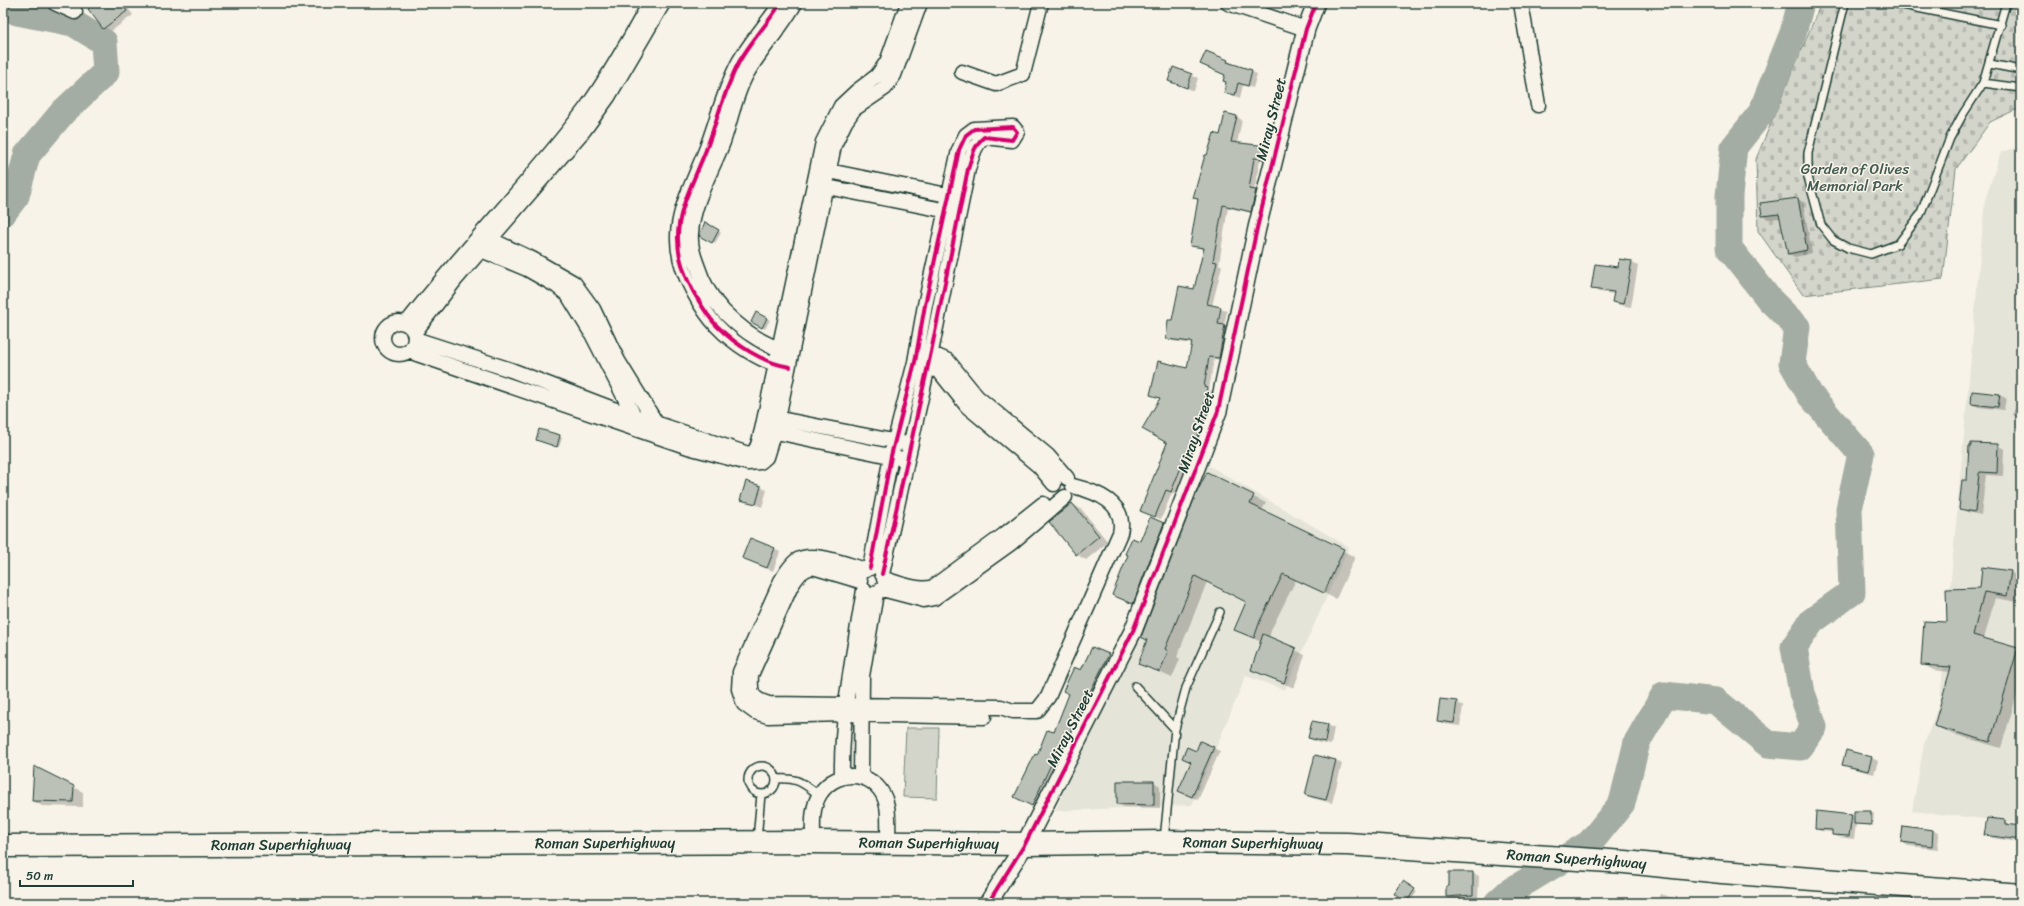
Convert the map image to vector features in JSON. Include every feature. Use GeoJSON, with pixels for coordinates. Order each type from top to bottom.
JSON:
{"type":"FeatureCollection","features":[{"type":"Feature","properties":{"kind":"main road","name":"Roman Superhighway"},"geometry":{"type":"LineString","coordinates":[[3,846],[812,842],[1025,844],[1164,842],[1347,844],[1625,862],[1923,895],[2021,895]]}},
{"type":"Feature","properties":{"kind":"street"},"geometry":{"type":"LineString","coordinates":[[55,3],[75,12]]}},
{"type":"Feature","properties":{"kind":"street"},"geometry":{"type":"LineString","coordinates":[[636,39],[650,3]]}},
{"type":"Feature","properties":{"kind":"street"},"geometry":{"type":"LineString","coordinates":[[411,337],[476,248],[535,179],[604,94],[636,39],[663,3]]}},
{"type":"Feature","properties":{"kind":"street"},"geometry":{"type":"LineString","coordinates":[[781,3],[754,39],[721,127],[712,171],[692,197],[691,233],[685,250],[703,309],[725,335],[744,348],[775,365],[790,367]]}},
{"type":"Feature","properties":{"kind":"street"},"geometry":{"type":"LineString","coordinates":[[741,72],[795,3]]}},
{"type":"Feature","properties":{"kind":"street"},"geometry":{"type":"LineString","coordinates":[[908,3],[909,21]]}},
{"type":"Feature","properties":{"kind":"street"},"geometry":{"type":"LineString","coordinates":[[770,424],[775,365],[786,350],[823,170],[845,122],[850,105],[857,90],[893,65],[909,21],[920,3]]}},
{"type":"Feature","properties":{"kind":"street"},"geometry":{"type":"LineString","coordinates":[[962,72],[996,84],[1023,74],[1041,3]]}},
{"type":"Feature","properties":{"kind":"street"},"geometry":{"type":"LineString","coordinates":[[1228,3],[1306,29]]}},
{"type":"Feature","properties":{"kind":"street","name":"Miray Street"},"geometry":{"type":"LineString","coordinates":[[988,903],[1025,844],[1133,631],[1218,411],[1257,228],[1306,29],[1316,3]]}},
{"type":"Feature","properties":{"kind":"street"},"geometry":{"type":"LineString","coordinates":[[1521,3],[1538,105]]}},
{"type":"Feature","properties":{"kind":"street"},"geometry":{"type":"LineString","coordinates":[[861,777],[861,710],[864,661],[873,580],[891,456],[925,360],[940,308],[959,213],[955,196],[959,150],[966,135],[974,129],[981,127],[1013,127],[1017,132],[1012,140],[984,137],[980,141],[955,196],[945,210],[917,348],[925,360],[964,391],[981,419],[1039,466],[1063,488],[1099,495],[1112,504],[1121,516],[1122,523],[1120,533],[1048,697],[1037,711],[1013,711],[1001,708],[969,712],[861,710],[792,710],[768,716],[755,712],[744,704],[745,688],[740,672],[763,635],[781,581],[799,566],[802,558],[813,556],[873,580],[925,595],[953,579],[1007,539],[1063,488]]}},
{"type":"Feature","properties":{"kind":"street"},"geometry":{"type":"LineString","coordinates":[[823,170],[955,196]]}},
{"type":"Feature","properties":{"kind":"street"},"geometry":{"type":"LineString","coordinates":[[863,194],[866,178]]}},
{"type":"Feature","properties":{"kind":"street"},"geometry":{"type":"LineString","coordinates":[[820,185],[959,213]]}},
{"type":"Feature","properties":{"kind":"street"},"geometry":{"type":"LineString","coordinates":[[914,204],[917,188]]}},
{"type":"Feature","properties":{"kind":"street"},"geometry":{"type":"LineString","coordinates":[[485,237],[561,281],[568,295],[596,331],[613,363],[638,422]]}},
{"type":"Feature","properties":{"kind":"street"},"geometry":{"type":"LineString","coordinates":[[476,248],[561,281]]}},
{"type":"Feature","properties":{"kind":"street"},"geometry":{"type":"LineString","coordinates":[[696,283],[748,333],[786,350]]}},
{"type":"Feature","properties":{"kind":"street"},"geometry":{"type":"LineString","coordinates":[[925,305],[940,308]]}},
{"type":"Feature","properties":{"kind":"street"},"geometry":{"type":"LineString","coordinates":[[411,337],[511,370],[689,442],[748,458],[756,450],[770,424],[790,367],[786,350]]}},
{"type":"Feature","properties":{"kind":"street"},"geometry":{"type":"LineString","coordinates":[[411,337],[504,384],[638,422],[656,424],[689,442]]}},
{"type":"Feature","properties":{"kind":"street"},"geometry":{"type":"LineString","coordinates":[[842,776],[845,710],[873,580],[908,460],[925,360]]}},
{"type":"Feature","properties":{"kind":"street"},"geometry":{"type":"LineString","coordinates":[[613,363],[656,424]]}},
{"type":"Feature","properties":{"kind":"street"},"geometry":{"type":"LineString","coordinates":[[504,384],[511,370]]}},
{"type":"Feature","properties":{"kind":"street"},"geometry":{"type":"LineString","coordinates":[[770,424],[816,425],[911,445]]}},
{"type":"Feature","properties":{"kind":"street"},"geometry":{"type":"LineString","coordinates":[[770,424],[813,440],[908,460]]}},
{"type":"Feature","properties":{"kind":"street"},"geometry":{"type":"LineString","coordinates":[[813,440],[816,425]]}},
{"type":"Feature","properties":{"kind":"street"},"geometry":{"type":"LineString","coordinates":[[856,449],[858,434]]}},
{"type":"Feature","properties":{"kind":"street"},"geometry":{"type":"LineString","coordinates":[[842,751],[862,751]]}},
{"type":"Feature","properties":{"kind":"street"},"geometry":{"type":"LineString","coordinates":[[812,842],[814,809],[819,795],[828,784],[842,776],[861,777],[876,783],[887,805],[888,842]]}},
{"type":"Feature","properties":{"kind":"lane"},"geometry":{"type":"LineString","coordinates":[[1845,3],[1808,153],[1808,177],[1821,225],[1834,240],[1848,248],[1871,254],[1898,244],[1920,216],[1950,138],[1963,114],[1983,83],[1990,64],[2006,3]]}},
{"type":"Feature","properties":{"kind":"lane"},"geometry":{"type":"LineString","coordinates":[[1893,3],[2001,25]]}},
{"type":"Feature","properties":{"kind":"lane"},"geometry":{"type":"LineString","coordinates":[[1990,64],[2021,70]]}},
{"type":"Feature","properties":{"kind":"lane"},"geometry":{"type":"LineString","coordinates":[[1983,83],[2021,88]]}},
{"type":"Feature","properties":{"kind":"lane"},"geometry":{"type":"LineString","coordinates":[[1164,842],[1175,730],[1186,688],[1220,612]]}},
{"type":"Feature","properties":{"kind":"lane"},"geometry":{"type":"LineString","coordinates":[[1134,686],[1175,730]]}},
{"type":"Feature","properties":{"kind":"lane"},"geometry":{"type":"LineString","coordinates":[[766,767],[770,769],[776,779],[772,790],[761,794],[756,793],[749,786],[748,776],[755,768],[766,767]]}},
{"type":"Feature","properties":{"kind":"lane"},"geometry":{"type":"LineString","coordinates":[[776,779],[790,778],[801,781],[819,795]]}},
{"type":"Feature","properties":{"kind":"lane"},"geometry":{"type":"LineString","coordinates":[[757,843],[761,794]]}},
{"type":"Feature","properties":{"kind":"shaded area"},"geometry":{"type":"Polygon","coordinates":[[[2021,146],[2021,823],[1912,811],[1924,744],[1940,701],[1985,200],[2001,152],[2021,146]]]}},
{"type":"Feature","properties":{"kind":"shaded area"},"geometry":{"type":"Polygon","coordinates":[[[1206,464],[1349,547],[1285,690],[1246,676],[1192,805],[1055,811],[1135,634],[1206,464]]]}},
{"type":"Feature","properties":{"kind":"green space","name":"Garden of Olives Memorial Park"},"geometry":{"type":"Polygon","coordinates":[[[1821,3],[2021,3],[2021,111],[2015,110],[1990,122],[1956,169],[1943,279],[1803,295],[1758,231],[1756,159],[1821,3]]]}},
{"type":"Feature","properties":{"kind":"green space"},"geometry":{"type":"Polygon","coordinates":[[[906,728],[939,728],[937,798],[903,797],[906,728]]]}},
{"type":"Feature","properties":{"kind":"building"},"geometry":{"type":"Polygon","coordinates":[[[95,3],[121,3],[127,11],[103,29],[88,9],[95,3]]]}},
{"type":"Feature","properties":{"kind":"building"},"geometry":{"type":"Polygon","coordinates":[[[1206,51],[1228,60],[1227,62],[1252,70],[1248,86],[1238,83],[1235,95],[1224,93],[1226,82],[1223,81],[1225,75],[1200,64],[1206,51]]]}},
{"type":"Feature","properties":{"kind":"building"},"geometry":{"type":"Polygon","coordinates":[[[1173,67],[1192,74],[1187,88],[1168,81],[1173,67]]]}},
{"type":"Feature","properties":{"kind":"building"},"geometry":{"type":"Polygon","coordinates":[[[1225,113],[1237,116],[1231,142],[1267,146],[1264,159],[1254,158],[1249,189],[1256,190],[1251,212],[1223,205],[1213,261],[1217,262],[1207,304],[1221,307],[1218,324],[1225,325],[1219,358],[1209,357],[1204,387],[1207,388],[1202,419],[1204,419],[1190,457],[1186,455],[1171,492],[1166,490],[1155,517],[1140,511],[1167,443],[1142,429],[1160,398],[1150,395],[1158,361],[1187,368],[1192,342],[1166,339],[1168,320],[1172,320],[1179,286],[1194,289],[1204,248],[1190,246],[1198,199],[1193,198],[1205,155],[1207,155],[1214,133],[1220,135],[1225,113]]]}},
{"type":"Feature","properties":{"kind":"building"},"geometry":{"type":"Polygon","coordinates":[[[1798,198],[1807,250],[1788,254],[1779,214],[1762,216],[1760,203],[1798,198]]]}},
{"type":"Feature","properties":{"kind":"building"},"geometry":{"type":"Polygon","coordinates":[[[705,222],[719,230],[712,243],[699,236],[705,222]]]}},
{"type":"Feature","properties":{"kind":"building"},"geometry":{"type":"Polygon","coordinates":[[[1619,259],[1632,261],[1624,304],[1612,302],[1614,292],[1591,289],[1595,264],[1618,267],[1619,259]]]}},
{"type":"Feature","properties":{"kind":"building"},"geometry":{"type":"Polygon","coordinates":[[[756,312],[767,318],[762,328],[751,322],[756,312]]]}},
{"type":"Feature","properties":{"kind":"building"},"geometry":{"type":"Polygon","coordinates":[[[1972,391],[2000,394],[1998,407],[1971,404],[1972,391]]]}},
{"type":"Feature","properties":{"kind":"building"},"geometry":{"type":"Polygon","coordinates":[[[539,429],[560,435],[557,447],[536,440],[539,429]]]}},
{"type":"Feature","properties":{"kind":"building"},"geometry":{"type":"Polygon","coordinates":[[[1971,443],[1998,444],[1997,473],[1980,472],[1979,474],[1975,512],[1959,509],[1962,480],[1967,480],[1969,446],[1971,446],[1971,443]]]}},
{"type":"Feature","properties":{"kind":"building"},"geometry":{"type":"Polygon","coordinates":[[[1207,472],[1254,495],[1250,504],[1344,549],[1324,593],[1283,574],[1260,621],[1254,638],[1234,630],[1246,602],[1195,576],[1165,649],[1168,651],[1160,672],[1138,664],[1147,640],[1141,637],[1196,494],[1207,472]]]}},
{"type":"Feature","properties":{"kind":"building"},"geometry":{"type":"Polygon","coordinates":[[[746,481],[761,486],[756,504],[740,500],[746,481]]]}},
{"type":"Feature","properties":{"kind":"building"},"geometry":{"type":"Polygon","coordinates":[[[1072,503],[1099,536],[1076,555],[1049,522],[1072,503]]]}},
{"type":"Feature","properties":{"kind":"building"},"geometry":{"type":"Polygon","coordinates":[[[1150,517],[1164,523],[1133,604],[1112,595],[1128,555],[1125,554],[1132,538],[1140,541],[1150,517]]]}},
{"type":"Feature","properties":{"kind":"building"},"geometry":{"type":"Polygon","coordinates":[[[750,538],[775,548],[767,568],[742,558],[750,538]]]}},
{"type":"Feature","properties":{"kind":"building"},"geometry":{"type":"Polygon","coordinates":[[[1982,567],[2011,571],[2007,596],[1984,592],[1973,635],[2018,648],[1990,742],[1934,726],[1951,667],[1921,665],[1924,621],[1947,622],[1946,589],[1980,588],[1982,567]]]}},
{"type":"Feature","properties":{"kind":"building"},"geometry":{"type":"Polygon","coordinates":[[[1263,634],[1296,648],[1284,683],[1251,670],[1263,634]]]}},
{"type":"Feature","properties":{"kind":"building"},"geometry":{"type":"Polygon","coordinates":[[[1092,647],[1109,654],[1061,750],[1058,749],[1032,806],[1014,797],[1035,754],[1037,755],[1047,730],[1054,732],[1069,694],[1063,691],[1074,667],[1081,670],[1092,647]]]}},
{"type":"Feature","properties":{"kind":"building"},"geometry":{"type":"Polygon","coordinates":[[[1440,699],[1457,701],[1454,723],[1437,721],[1440,699]]]}},
{"type":"Feature","properties":{"kind":"building"},"geometry":{"type":"Polygon","coordinates":[[[1312,721],[1328,724],[1325,742],[1308,738],[1312,721]]]}},
{"type":"Feature","properties":{"kind":"building"},"geometry":{"type":"Polygon","coordinates":[[[1200,741],[1214,747],[1192,797],[1178,791],[1191,762],[1182,758],[1187,747],[1196,751],[1200,741]]]}},
{"type":"Feature","properties":{"kind":"building"},"geometry":{"type":"Polygon","coordinates":[[[1846,750],[1872,757],[1868,771],[1842,765],[1846,750]]]}},
{"type":"Feature","properties":{"kind":"building"},"geometry":{"type":"Polygon","coordinates":[[[1315,755],[1336,760],[1326,800],[1305,795],[1315,755]]]}},
{"type":"Feature","properties":{"kind":"building"},"geometry":{"type":"Polygon","coordinates":[[[34,766],[74,786],[73,802],[32,801],[34,766]]]}},
{"type":"Feature","properties":{"kind":"building"},"geometry":{"type":"Polygon","coordinates":[[[1117,781],[1154,781],[1154,805],[1117,804],[1117,781]]]}},
{"type":"Feature","properties":{"kind":"building"},"geometry":{"type":"Polygon","coordinates":[[[1816,811],[1852,815],[1849,836],[1832,835],[1832,830],[1815,829],[1816,811]]]}},
{"type":"Feature","properties":{"kind":"building"},"geometry":{"type":"Polygon","coordinates":[[[1854,811],[1871,811],[1871,825],[1854,824],[1854,811]]]}},
{"type":"Feature","properties":{"kind":"building"},"geometry":{"type":"Polygon","coordinates":[[[1987,818],[2006,820],[2006,824],[2021,826],[2021,840],[1984,835],[1987,818]]]}},
{"type":"Feature","properties":{"kind":"building"},"geometry":{"type":"Polygon","coordinates":[[[1903,826],[1933,830],[1932,846],[1901,842],[1903,826]]]}},
{"type":"Feature","properties":{"kind":"building"},"geometry":{"type":"Polygon","coordinates":[[[1449,872],[1473,872],[1473,895],[1446,897],[1446,886],[1449,886],[1449,872]]]}},
{"type":"Feature","properties":{"kind":"building"},"geometry":{"type":"Polygon","coordinates":[[[1403,881],[1415,889],[1406,903],[1394,894],[1403,881]]]}},
{"type":"Feature","properties":{"kind":"waterway"},"geometry":{"type":"LineString","coordinates":[[3,213],[16,196],[27,155],[63,112],[106,72],[104,42],[73,23],[17,12],[10,3]]}},
{"type":"Feature","properties":{"kind":"waterway"},"geometry":{"type":"LineString","coordinates":[[1497,903],[1509,892],[1590,843],[1622,803],[1637,742],[1664,695],[1716,701],[1768,744],[1800,747],[1814,727],[1802,693],[1794,647],[1812,621],[1852,592],[1849,509],[1861,454],[1810,395],[1792,363],[1797,327],[1769,299],[1729,248],[1729,196],[1734,147],[1761,113],[1793,33],[1801,3]]}},
{"type":"Feature","properties":{"kind":"cycle path"},"geometry":{"type":"LineString","coordinates":[[781,3],[749,47],[734,73],[706,150],[684,203],[678,235],[679,252],[684,271],[693,291],[713,322],[724,333],[750,352],[770,362],[790,367]]}},
{"type":"Feature","properties":{"kind":"cycle path"},"geometry":{"type":"LineString","coordinates":[[988,903],[1025,844],[1133,631],[1218,411],[1257,228],[1306,29],[1316,3]]}},
{"type":"Feature","properties":{"kind":"cycle path"},"geometry":{"type":"LineString","coordinates":[[870,568],[891,456],[915,362],[925,305],[959,150],[966,135],[974,129],[1013,127],[1017,132],[1012,140],[984,137],[976,147],[968,169],[931,352],[882,574]]}}]}
